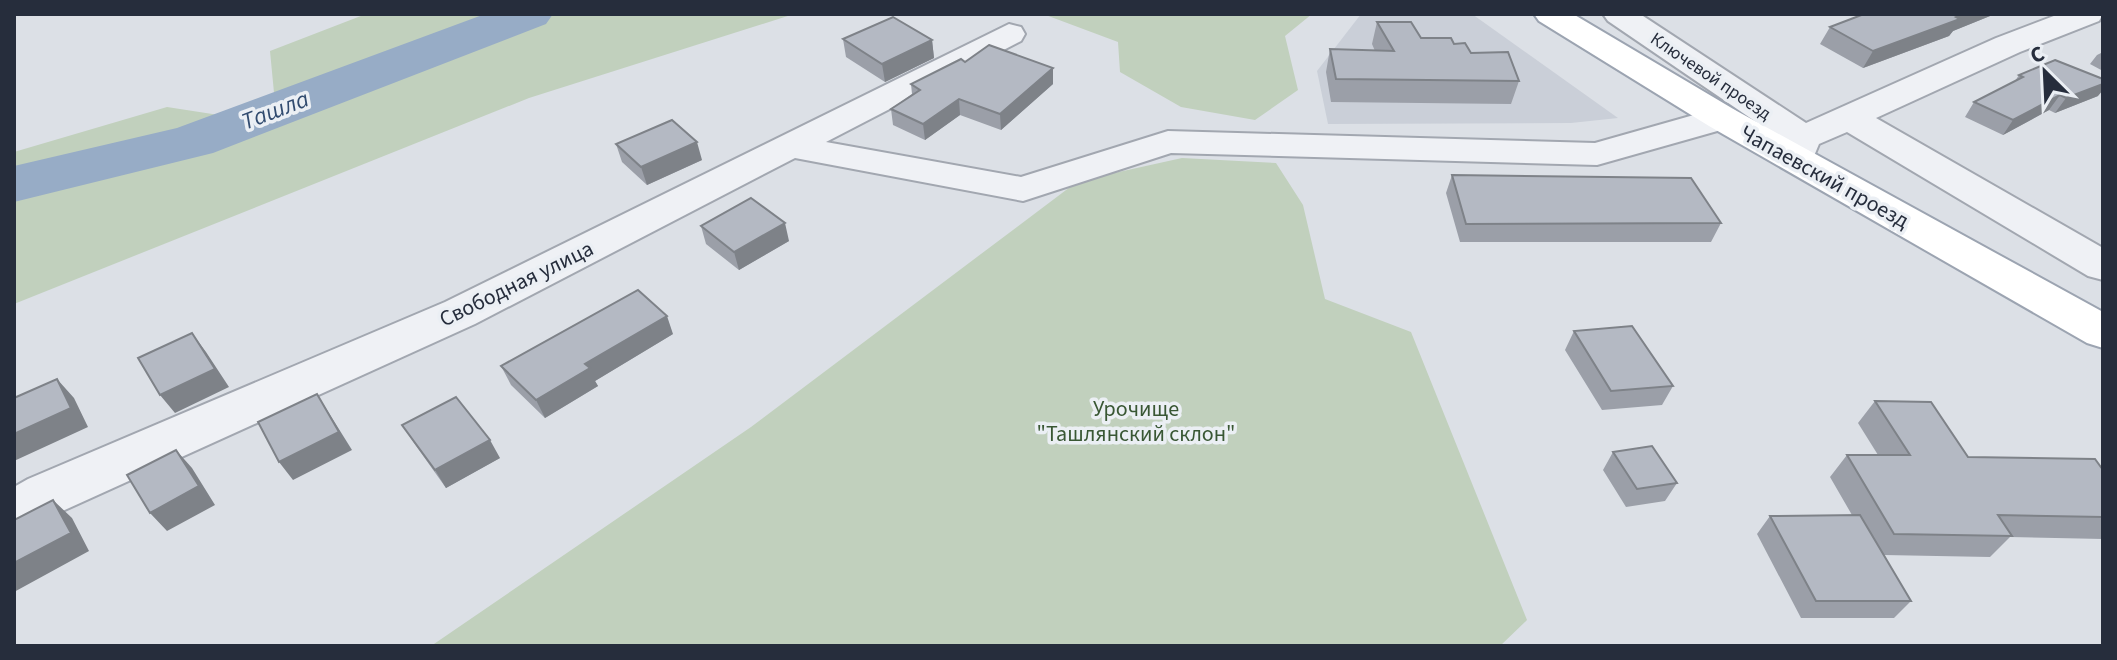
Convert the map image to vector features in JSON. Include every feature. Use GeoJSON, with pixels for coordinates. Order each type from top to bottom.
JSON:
{"type":"FeatureCollection","features":[{"type":"Feature","properties":{"kind":"main road","name":"Чапаевский проезд"},"geometry":{"type":"LineString","coordinates":[[1550,14],[1722,118],[1800,149],[2103,332]]}},
{"type":"Feature","properties":{"kind":"street","name":"Ключевой проезд"},"geometry":{"type":"LineString","coordinates":[[1619,14],[1800,149]]}},
{"type":"Feature","properties":{"kind":"street"},"geometry":{"type":"LineString","coordinates":[[1800,149],[1849,118],[2008,45],[2088,14]]}},
{"type":"Feature","properties":{"kind":"street","name":"Свободная улица"},"geometry":{"type":"LineString","coordinates":[[14,512],[46,493],[460,313],[1009,34]]}},
{"type":"Feature","properties":{"kind":"street"},"geometry":{"type":"LineString","coordinates":[[2008,45],[2049,62]]}},
{"type":"Feature","properties":{"kind":"street"},"geometry":{"type":"LineString","coordinates":[[789,146],[1023,189],[1168,142],[1597,154],[1683,132],[1722,118]]}},
{"type":"Feature","properties":{"kind":"street"},"geometry":{"type":"LineString","coordinates":[[1849,118],[2103,266]]}},
{"type":"Feature","properties":{"kind":"shaded area"},"geometry":{"type":"Polygon","coordinates":[[[1361,14],[1472,14],[1618,118],[1571,123],[1328,124],[1317,71],[1361,14]]]}},
{"type":"Feature","properties":{"kind":"green space"},"geometry":{"type":"Polygon","coordinates":[[[366,14],[794,14],[529,98],[14,304],[14,152],[167,107],[277,124],[270,51],[366,14]]]}},
{"type":"Feature","properties":{"kind":"green space"},"geometry":{"type":"Polygon","coordinates":[[[1043,14],[1312,14],[1285,36],[1298,90],[1255,120],[1181,107],[1120,72],[1118,42],[1043,14]]]}},
{"type":"Feature","properties":{"kind":"green space","name":"Урочище \"Ташлянский склон\""},"geometry":{"type":"Polygon","coordinates":[[[1182,158],[1276,163],[1303,205],[1325,299],[1411,332],[1527,620],[1500,646],[431,646],[751,427],[1078,181],[1182,158]]]}},
{"type":"Feature","properties":{"kind":"building"},"geometry":{"type":"Polygon","coordinates":[[[1864,14],[1963,14],[1956,17],[1960,19],[1873,51],[1830,27],[1864,14]]]}},
{"type":"Feature","properties":{"kind":"building"},"geometry":{"type":"Polygon","coordinates":[[[893,17],[932,40],[882,64],[843,39],[893,17]]]}},
{"type":"Feature","properties":{"kind":"building"},"geometry":{"type":"Polygon","coordinates":[[[1377,22],[1411,22],[1421,38],[1451,38],[1454,44],[1465,43],[1471,53],[1508,52],[1519,81],[1336,79],[1330,49],[1394,51],[1377,22]]]}},
{"type":"Feature","properties":{"kind":"building"},"geometry":{"type":"Polygon","coordinates":[[[989,45],[1053,68],[1000,114],[959,99],[923,124],[891,109],[920,90],[911,84],[961,59],[965,62],[989,45]]]}},
{"type":"Feature","properties":{"kind":"building"},"geometry":{"type":"Polygon","coordinates":[[[2055,60],[2103,79],[2103,84],[2066,98],[2060,95],[2013,120],[1974,102],[2023,77],[2019,75],[2055,60]]]}},
{"type":"Feature","properties":{"kind":"building"},"geometry":{"type":"Polygon","coordinates":[[[672,120],[697,142],[641,167],[616,144],[672,120]]]}},
{"type":"Feature","properties":{"kind":"building"},"geometry":{"type":"Polygon","coordinates":[[[1452,175],[1691,178],[1721,223],[1466,224],[1452,175]]]}},
{"type":"Feature","properties":{"kind":"building"},"geometry":{"type":"Polygon","coordinates":[[[751,198],[785,223],[734,252],[701,226],[751,198]]]}},
{"type":"Feature","properties":{"kind":"building"},"geometry":{"type":"Polygon","coordinates":[[[638,290],[667,316],[585,364],[590,368],[536,400],[501,366],[638,290]]]}},
{"type":"Feature","properties":{"kind":"building"},"geometry":{"type":"Polygon","coordinates":[[[1632,326],[1673,386],[1611,391],[1574,331],[1632,326]]]}},
{"type":"Feature","properties":{"kind":"building"},"geometry":{"type":"Polygon","coordinates":[[[192,333],[215,369],[160,395],[138,358],[192,333]]]}},
{"type":"Feature","properties":{"kind":"building"},"geometry":{"type":"Polygon","coordinates":[[[57,379],[71,408],[14,434],[14,398],[57,379]]]}},
{"type":"Feature","properties":{"kind":"building"},"geometry":{"type":"Polygon","coordinates":[[[317,394],[339,432],[279,462],[258,422],[317,394]]]}},
{"type":"Feature","properties":{"kind":"building"},"geometry":{"type":"Polygon","coordinates":[[[456,397],[490,440],[435,470],[402,425],[456,397]]]}},
{"type":"Feature","properties":{"kind":"building"},"geometry":{"type":"Polygon","coordinates":[[[1875,401],[1931,402],[1968,457],[2095,459],[2103,470],[2103,517],[1998,515],[2012,536],[1894,534],[1847,455],[1910,455],[1875,401]]]}},
{"type":"Feature","properties":{"kind":"building"},"geometry":{"type":"Polygon","coordinates":[[[1652,446],[1677,483],[1637,489],[1613,452],[1652,446]]]}},
{"type":"Feature","properties":{"kind":"building"},"geometry":{"type":"Polygon","coordinates":[[[176,450],[199,486],[150,513],[127,475],[176,450]]]}},
{"type":"Feature","properties":{"kind":"building"},"geometry":{"type":"Polygon","coordinates":[[[53,500],[71,533],[14,563],[14,520],[53,500]]]}},
{"type":"Feature","properties":{"kind":"building"},"geometry":{"type":"Polygon","coordinates":[[[1860,515],[1911,601],[1816,601],[1770,516],[1860,515]]]}},
{"type":"Feature","properties":{"kind":"waterway","name":"Ташла"},"geometry":{"type":"LineString","coordinates":[[14,184],[194,141],[529,14]]}}]}
